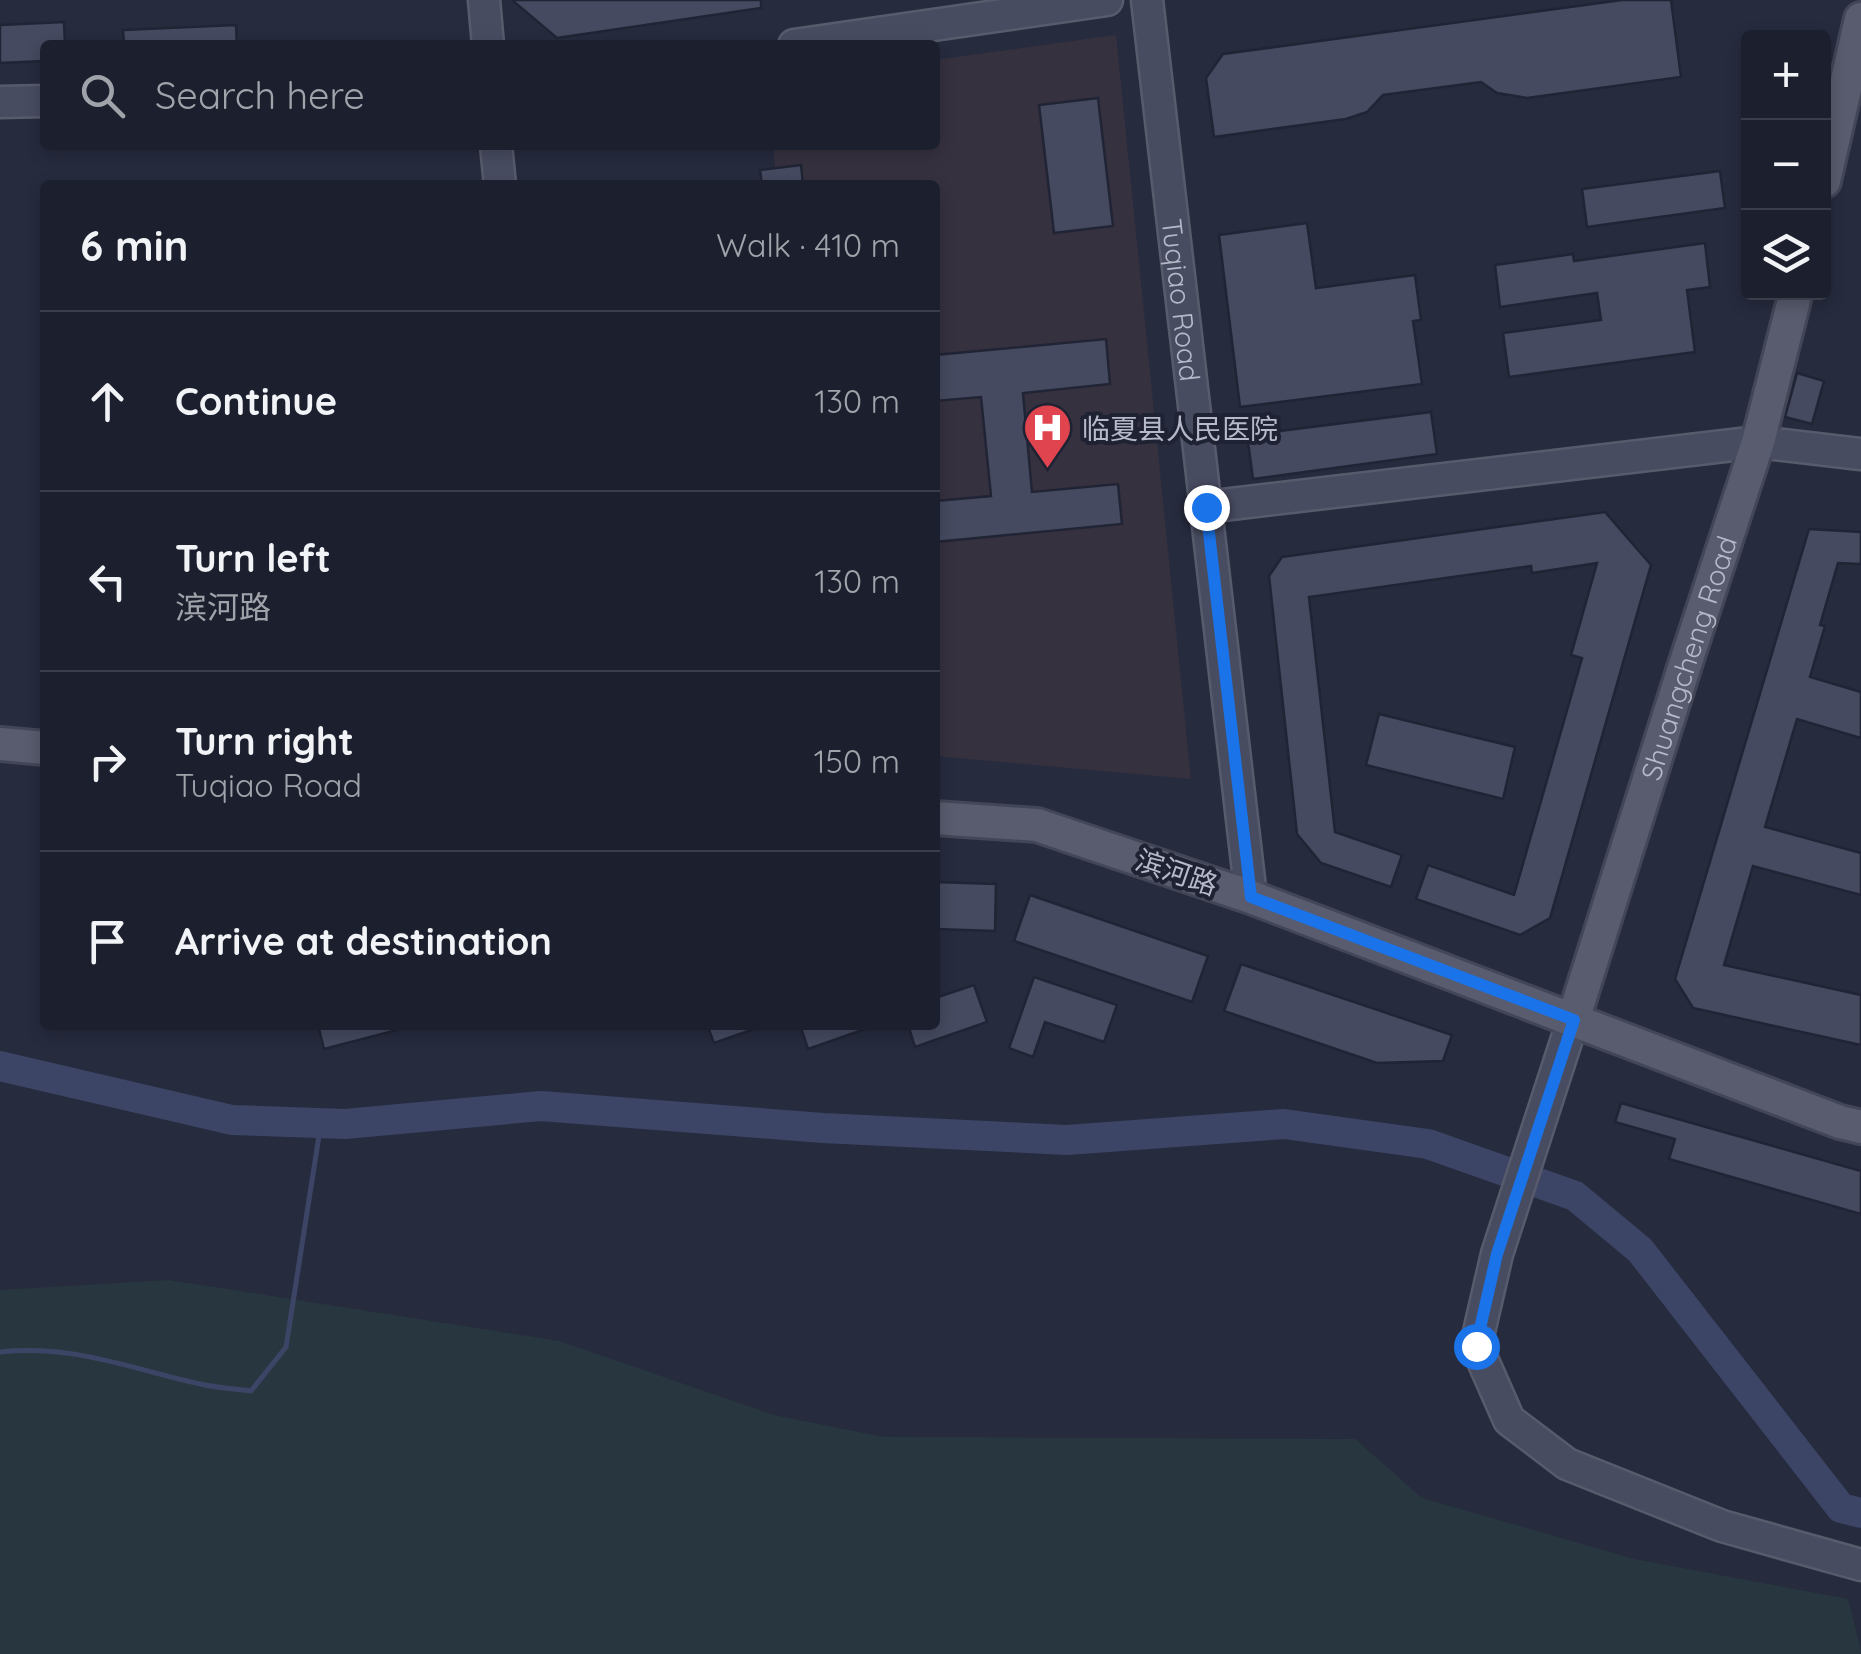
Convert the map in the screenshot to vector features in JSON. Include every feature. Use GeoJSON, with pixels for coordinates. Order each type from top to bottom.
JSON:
{"type":"FeatureCollection","features":[{"type":"Feature","properties":{"kind":"main road"},"geometry":{"type":"LineString","coordinates":[[1831,150],[1861,19]]}},
{"type":"Feature","properties":{"kind":"main road","name":"Shuangcheng Road"},"geometry":{"type":"LineString","coordinates":[[1574,1020],[1758,442],[1794,300]]}},
{"type":"Feature","properties":{"kind":"main road"},"geometry":{"type":"LineString","coordinates":[[0,744],[40,748]]}},
{"type":"Feature","properties":{"kind":"main road","name":"滨河路"},"geometry":{"type":"LineString","coordinates":[[940,818],[1037,825],[1251,897],[1861,1127]]}},
{"type":"Feature","properties":{"kind":"street"},"geometry":{"type":"LineString","coordinates":[[484,0],[488,40]]}},
{"type":"Feature","properties":{"kind":"street"},"geometry":{"type":"LineString","coordinates":[[829,40],[1107,0]]}},
{"type":"Feature","properties":{"kind":"street","name":"Tuqiao Road"},"geometry":{"type":"LineString","coordinates":[[1148,0],[1251,897]]}},
{"type":"Feature","properties":{"kind":"street"},"geometry":{"type":"LineString","coordinates":[[0,102],[40,101]]}},
{"type":"Feature","properties":{"kind":"street"},"geometry":{"type":"LineString","coordinates":[[496,150],[500,180]]}},
{"type":"Feature","properties":{"kind":"street"},"geometry":{"type":"LineString","coordinates":[[1206,507],[1758,442],[1861,454]]}},
{"type":"Feature","properties":{"kind":"street"},"geometry":{"type":"LineString","coordinates":[[1574,1020],[1497,1254],[1476,1346],[1509,1420],[1566,1464],[1722,1526],[1861,1565]]}},
{"type":"Feature","properties":{"kind":"shaded area","name":"临夏县人民医院"},"geometry":{"type":"Polygon","coordinates":[[[1116,35],[1191,779],[940,756],[940,180],[776,180],[774,150],[940,150],[940,59],[1116,35]]]}},
{"type":"Feature","properties":{"kind":"shaded area"},"geometry":{"type":"Polygon","coordinates":[[[169,1280],[559,1341],[774,1415],[884,1437],[1355,1439],[1422,1498],[1634,1559],[1848,1599],[1861,1651],[0,1654],[0,1290],[169,1280]]]}},
{"type":"Feature","properties":{"kind":"building"},"geometry":{"type":"Polygon","coordinates":[[[512,0],[761,0],[761,8],[557,38],[512,0]]]}},
{"type":"Feature","properties":{"kind":"building"},"geometry":{"type":"Polygon","coordinates":[[[1622,0],[1671,0],[1681,77],[1527,98],[1497,93],[1481,82],[1383,95],[1367,112],[1346,119],[1214,137],[1206,78],[1223,54],[1622,0]]]}},
{"type":"Feature","properties":{"kind":"building"},"geometry":{"type":"Polygon","coordinates":[[[64,22],[65,40],[40,40],[40,61],[0,63],[0,25],[64,22]]]}},
{"type":"Feature","properties":{"kind":"building"},"geometry":{"type":"Polygon","coordinates":[[[236,25],[237,40],[124,40],[123,30],[236,25]]]}},
{"type":"Feature","properties":{"kind":"building"},"geometry":{"type":"Polygon","coordinates":[[[1098,98],[1113,226],[1054,233],[1039,105],[1098,98]]]}},
{"type":"Feature","properties":{"kind":"building"},"geometry":{"type":"Polygon","coordinates":[[[801,165],[802,180],[761,180],[760,170],[801,165]]]}},
{"type":"Feature","properties":{"kind":"building"},"geometry":{"type":"Polygon","coordinates":[[[1720,171],[1725,208],[1587,227],[1582,189],[1720,171]]]}},
{"type":"Feature","properties":{"kind":"building"},"geometry":{"type":"Polygon","coordinates":[[[1307,223],[1316,288],[1415,275],[1421,320],[1413,321],[1422,384],[1240,407],[1219,235],[1307,223]]]}},
{"type":"Feature","properties":{"kind":"building"},"geometry":{"type":"Polygon","coordinates":[[[1705,243],[1710,287],[1687,290],[1695,352],[1509,377],[1503,333],[1601,320],[1597,293],[1500,307],[1495,265],[1573,254],[1574,261],[1705,243]]]}},
{"type":"Feature","properties":{"kind":"building"},"geometry":{"type":"Polygon","coordinates":[[[1106,339],[1110,384],[1023,393],[1032,492],[1118,484],[1122,524],[940,542],[940,501],[991,496],[981,397],[940,401],[940,355],[1106,339]]]}},
{"type":"Feature","properties":{"kind":"building"},"geometry":{"type":"Polygon","coordinates":[[[1797,373],[1824,381],[1812,424],[1785,417],[1797,373]]]}},
{"type":"Feature","properties":{"kind":"building"},"geometry":{"type":"Polygon","coordinates":[[[1431,412],[1437,454],[1253,479],[1247,435],[1431,412]]]}},
{"type":"Feature","properties":{"kind":"building"},"geometry":{"type":"Polygon","coordinates":[[[1605,512],[1651,565],[1550,918],[1520,935],[1416,899],[1428,865],[1514,895],[1582,658],[1571,655],[1597,563],[1532,573],[1531,566],[1309,597],[1335,832],[1402,855],[1391,887],[1321,863],[1297,834],[1269,576],[1282,557],[1605,512]]]}},
{"type":"Feature","properties":{"kind":"building"},"geometry":{"type":"Polygon","coordinates":[[[1809,529],[1861,532],[1861,564],[1838,563],[1810,677],[1861,692],[1861,738],[1797,719],[1765,827],[1861,853],[1861,895],[1753,866],[1724,965],[1861,995],[1861,1045],[1693,1008],[1675,979],[1809,529]]]}},
{"type":"Feature","properties":{"kind":"building"},"geometry":{"type":"Polygon","coordinates":[[[1379,714],[1515,747],[1503,799],[1366,765],[1379,714]]]}},
{"type":"Feature","properties":{"kind":"building"},"geometry":{"type":"Polygon","coordinates":[[[940,882],[996,884],[995,931],[940,929],[940,882]]]}},
{"type":"Feature","properties":{"kind":"building"},"geometry":{"type":"Polygon","coordinates":[[[1030,895],[1208,956],[1192,1002],[1014,941],[1030,895]]]}},
{"type":"Feature","properties":{"kind":"building"},"geometry":{"type":"Polygon","coordinates":[[[1241,964],[1452,1035],[1443,1061],[1377,1063],[1224,1011],[1241,964]]]}},
{"type":"Feature","properties":{"kind":"building"},"geometry":{"type":"Polygon","coordinates":[[[1034,977],[1117,1005],[1104,1042],[1045,1022],[1033,1057],[1009,1048],[1034,977]]]}},
{"type":"Feature","properties":{"kind":"building"},"geometry":{"type":"Polygon","coordinates":[[[974,985],[987,1022],[915,1047],[910,1030],[940,1030],[940,996],[974,985]]]}},
{"type":"Feature","properties":{"kind":"building"},"geometry":{"type":"Polygon","coordinates":[[[319,1030],[397,1030],[324,1049],[319,1030]]]}},
{"type":"Feature","properties":{"kind":"building"},"geometry":{"type":"Polygon","coordinates":[[[709,1030],[751,1030],[714,1043],[709,1030]]]}},
{"type":"Feature","properties":{"kind":"building"},"geometry":{"type":"Polygon","coordinates":[[[802,1030],[862,1030],[808,1049],[802,1030]]]}},
{"type":"Feature","properties":{"kind":"building"},"geometry":{"type":"Polygon","coordinates":[[[1621,1103],[1861,1171],[1861,1214],[1669,1159],[1675,1139],[1615,1122],[1621,1103]]]}},
{"type":"Feature","properties":{"kind":"waterway"},"geometry":{"type":"LineString","coordinates":[[0,1066],[232,1120],[345,1124],[541,1106],[823,1128],[1067,1140],[1284,1124],[1428,1144],[1575,1196],[1640,1250],[1841,1508],[1861,1513]]}},
{"type":"Feature","properties":{"kind":"waterway"},"geometry":{"type":"LineString","coordinates":[[0,1352],[79,1355],[205,1385],[251,1391],[286,1347],[321,1123]]}},
{"type":"Feature","properties":{"kind":"place","name":"临夏县人民医院"},"geometry":{"type":"Point","coordinates":[1047,470]}},
{"type":"Feature","properties":{"kind":"route"},"geometry":{"type":"LineString","coordinates":[[1206,507],[1251,897],[1574,1020],[1497,1254],[1476,1346]]}}]}
